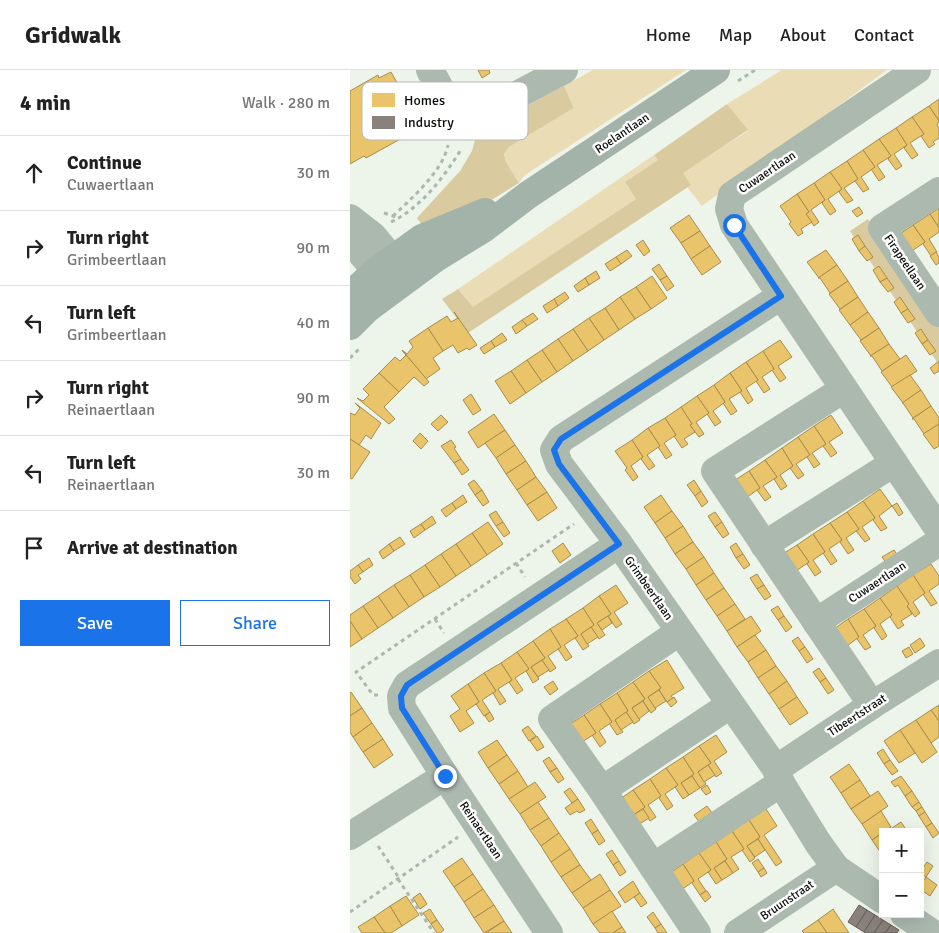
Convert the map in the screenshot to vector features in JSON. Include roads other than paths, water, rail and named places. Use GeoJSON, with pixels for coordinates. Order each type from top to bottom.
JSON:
{"type":"FeatureCollection","features":[{"type":"Feature","properties":{"kind":"main road","name":"Roelantlaan"},"geometry":{"type":"LineString","coordinates":[[350,295],[389,271],[483,229],[528,195],[716,70]]}},
{"type":"Feature","properties":{"kind":"main road","name":"Roelantlaan"},"geometry":{"type":"LineString","coordinates":[[350,326],[367,309],[389,271]]}},
{"type":"Feature","properties":{"kind":"street"},"geometry":{"type":"LineString","coordinates":[[430,70],[437,82]]}},
{"type":"Feature","properties":{"kind":"street"},"geometry":{"type":"LineString","coordinates":[[528,87],[564,70]]}},
{"type":"Feature","properties":{"kind":"street","name":"Cuwaertlaan"},"geometry":{"type":"LineString","coordinates":[[816,622],[938,529],[734,225],[729,208],[732,196],[917,70]]}},
{"type":"Feature","properties":{"kind":"street","name":"Firapeellaan"},"geometry":{"type":"LineString","coordinates":[[937,305],[882,228],[939,190]]}},
{"type":"Feature","properties":{"kind":"street"},"geometry":{"type":"LineString","coordinates":[[350,218],[361,238],[389,271]]}},
{"type":"Feature","properties":{"kind":"street","name":"Grimbeertlaan"},"geometry":{"type":"LineString","coordinates":[[781,296],[561,439],[554,450],[559,464],[619,544],[730,705],[778,776],[818,843],[836,868],[879,897]]}},
{"type":"Feature","properties":{"kind":"street"},"geometry":{"type":"LineString","coordinates":[[844,389],[715,471],[872,705]]}},
{"type":"Feature","properties":{"kind":"street"},"geometry":{"type":"LineString","coordinates":[[764,545],[894,462]]}},
{"type":"Feature","properties":{"kind":"street","name":"Reinaertlaan"},"geometry":{"type":"LineString","coordinates":[[549,933],[402,708],[401,696],[407,685],[619,544]]}},
{"type":"Feature","properties":{"kind":"street","name":"Grimbeertlaan"},"geometry":{"type":"LineString","coordinates":[[679,632],[552,719],[602,790],[697,933]]}},
{"type":"Feature","properties":{"kind":"street","name":"Tibeertstraat"},"geometry":{"type":"LineString","coordinates":[[778,776],[872,705],[939,664]]}},
{"type":"Feature","properties":{"kind":"street"},"geometry":{"type":"LineString","coordinates":[[602,790],[730,705]]}},
{"type":"Feature","properties":{"kind":"street"},"geometry":{"type":"LineString","coordinates":[[357,831],[445,776]]}},
{"type":"Feature","properties":{"kind":"street"},"geometry":{"type":"LineString","coordinates":[[653,867],[778,776]]}},
{"type":"Feature","properties":{"kind":"street","name":"Bruunstraat"},"geometry":{"type":"LineString","coordinates":[[738,933],[836,868]]}},
{"type":"Feature","properties":{"kind":"street"},"geometry":{"type":"LineString","coordinates":[[910,918],[932,933]]}}]}
